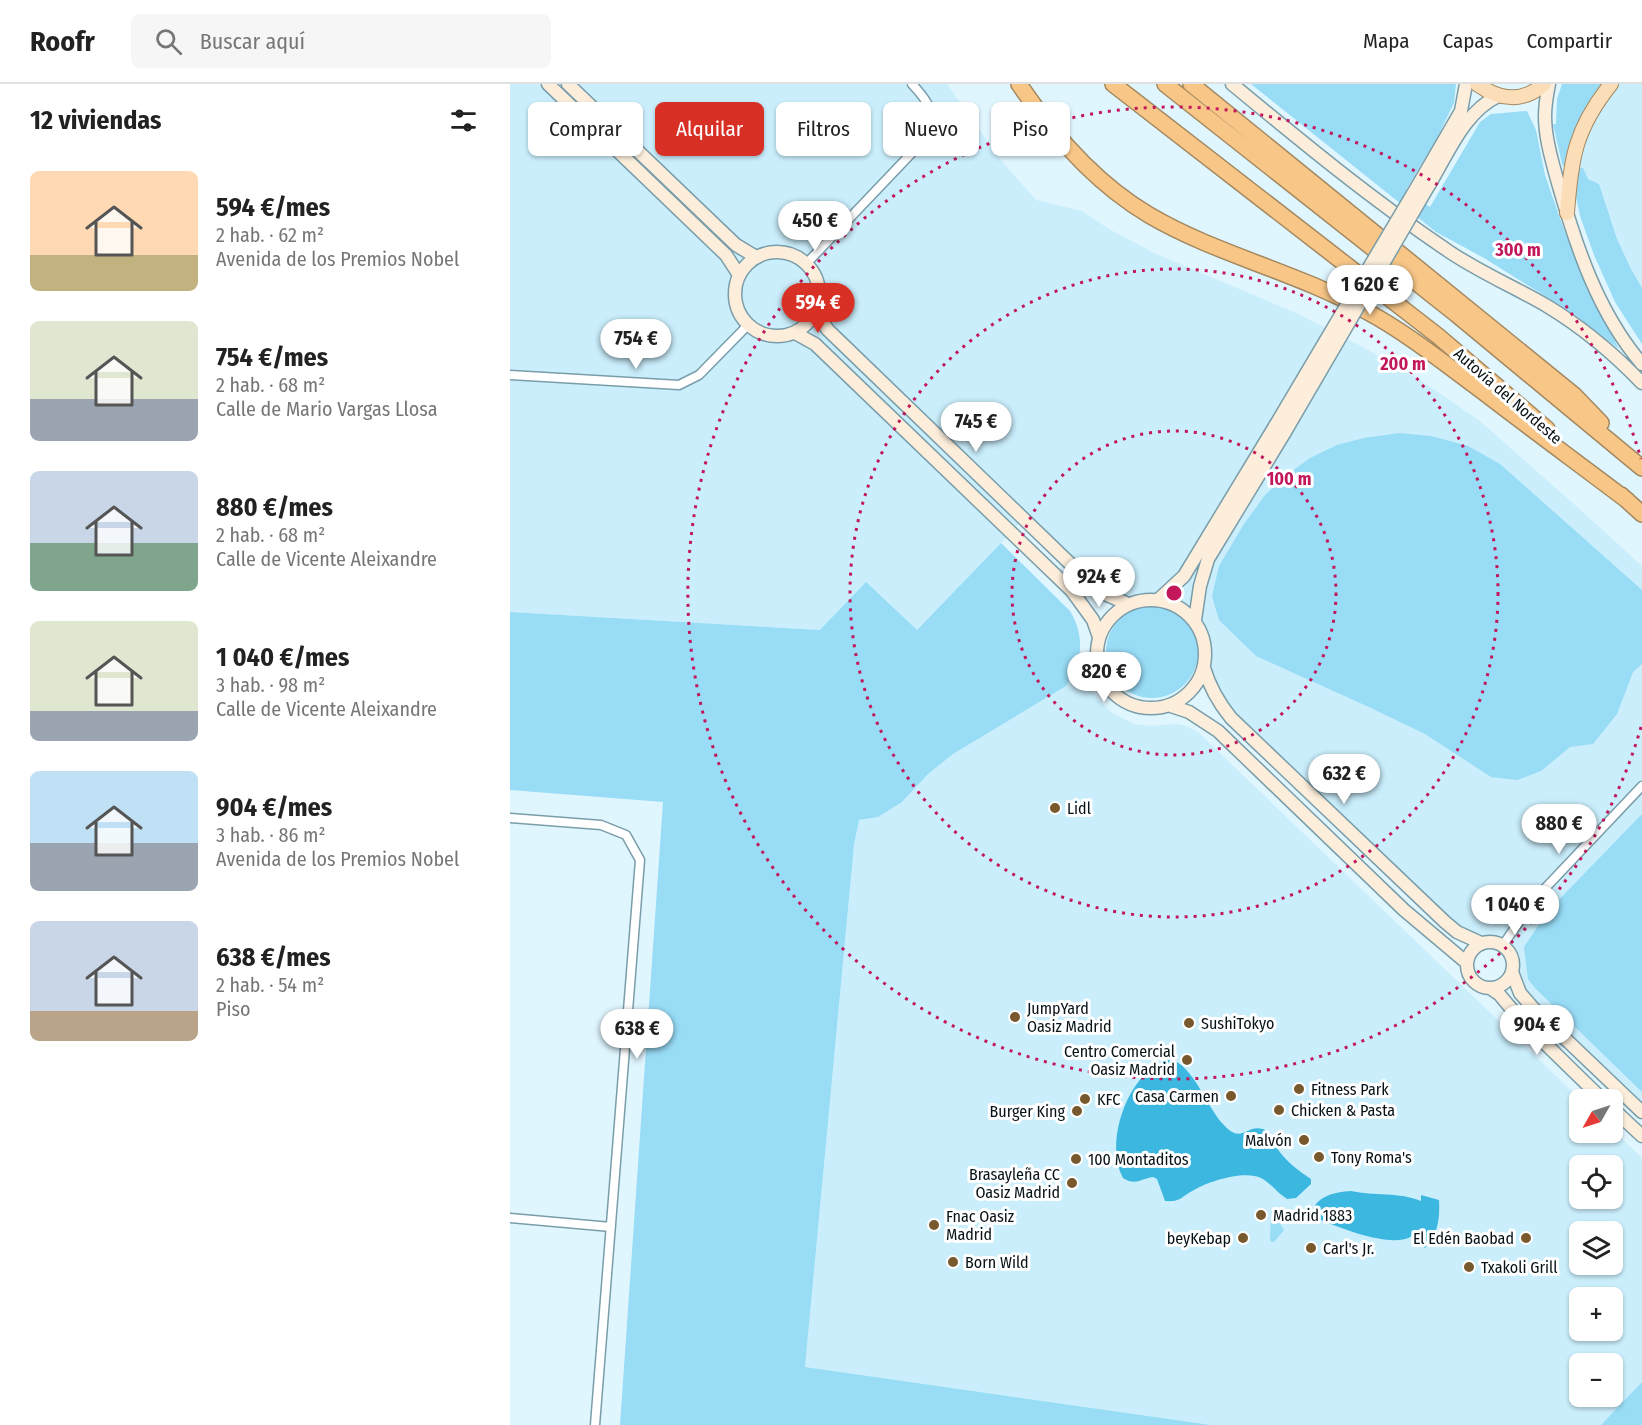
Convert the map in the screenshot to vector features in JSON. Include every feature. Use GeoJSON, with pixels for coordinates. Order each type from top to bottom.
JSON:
{"type":"FeatureCollection","features":[{"type":"Feature","properties":{"kind":"highway"},"geometry":{"type":"LineString","coordinates":[[1019,84],[1040,115],[1071,152],[1105,184],[1149,215],[1193,237],[1314,285],[1367,311],[1427,350],[1628,501]]}},
{"type":"Feature","properties":{"kind":"highway","name":"Autovía del Nordeste"},"geometry":{"type":"LineString","coordinates":[[1113,84],[1437,336],[1529,413],[1642,514]]}},
{"type":"Feature","properties":{"kind":"highway","name":"Autovía del Nordeste"},"geometry":{"type":"LineString","coordinates":[[1165,84],[1456,314],[1642,468]]}},
{"type":"Feature","properties":{"kind":"highway"},"geometry":{"type":"LineString","coordinates":[[1191,84],[1574,395],[1642,468]]}},
{"type":"Feature","properties":{"kind":"main road"},"geometry":{"type":"LineString","coordinates":[[1477,84],[1498,96],[1514,97],[1528,94],[1544,84]]}},
{"type":"Feature","properties":{"kind":"main road"},"geometry":{"type":"LineString","coordinates":[[1567,213],[1569,178],[1574,150],[1582,129],[1611,84]]}},
{"type":"Feature","properties":{"kind":"street"},"geometry":{"type":"LineString","coordinates":[[548,84],[726,255],[739,275]]}},
{"type":"Feature","properties":{"kind":"street"},"geometry":{"type":"LineString","coordinates":[[568,84],[736,245],[756,257]]}},
{"type":"Feature","properties":{"kind":"street"},"geometry":{"type":"LineString","coordinates":[[806,264],[926,138],[931,124],[930,111],[926,100],[912,84]]}},
{"type":"Feature","properties":{"kind":"street"},"geometry":{"type":"LineString","coordinates":[[1232,84],[1368,194],[1446,250],[1549,307],[1624,364],[1642,384]]}},
{"type":"Feature","properties":{"kind":"street"},"geometry":{"type":"LineString","coordinates":[[1425,183],[1461,111],[1466,84]]}},
{"type":"Feature","properties":{"kind":"street"},"geometry":{"type":"LineString","coordinates":[[1550,84],[1545,116],[1548,147],[1567,213],[1586,268],[1604,307],[1642,364]]}},
{"type":"Feature","properties":{"kind":"street"},"geometry":{"type":"LineString","coordinates":[[1195,620],[1200,586],[1208,559],[1280,429],[1425,183],[1470,116],[1484,103],[1498,96]]}},
{"type":"Feature","properties":{"kind":"street"},"geometry":{"type":"LineString","coordinates":[[769,253],[795,256],[806,264],[813,274],[818,286],[819,299],[807,324],[795,333],[770,336],[758,332],[748,325],[740,314],[735,302],[735,288],[739,275],[756,257],[769,253]]}},
{"type":"Feature","properties":{"kind":"street"},"geometry":{"type":"LineString","coordinates":[[815,311],[828,330],[1085,578],[1105,594],[1128,604]]}},
{"type":"Feature","properties":{"kind":"street"},"geometry":{"type":"LineString","coordinates":[[510,375],[679,385],[699,375],[748,325]]}},
{"type":"Feature","properties":{"kind":"street"},"geometry":{"type":"LineString","coordinates":[[795,333],[815,344],[1072,591],[1093,620],[1099,637],[1098,660],[1101,677],[1119,697],[1130,705],[1150,709],[1171,706],[1186,697],[1197,684],[1204,668],[1206,651],[1203,635],[1195,620],[1179,606],[1158,600],[1143,600],[1128,604],[1111,618],[1099,637]]}},
{"type":"Feature","properties":{"kind":"street"},"geometry":{"type":"LineString","coordinates":[[1158,600],[1184,576],[1280,429]]}},
{"type":"Feature","properties":{"kind":"street"},"geometry":{"type":"LineString","coordinates":[[1204,668],[1209,686],[1219,704],[1231,718],[1444,922],[1457,932],[1480,943],[1491,941],[1503,945],[1510,952],[1513,958],[1512,972],[1508,980],[1499,986],[1490,988]]}},
{"type":"Feature","properties":{"kind":"street"},"geometry":{"type":"LineString","coordinates":[[1171,706],[1189,712],[1218,731],[1404,910],[1467,963]]}},
{"type":"Feature","properties":{"kind":"street"},"geometry":{"type":"LineString","coordinates":[[1503,945],[1534,900],[1642,786]]}},
{"type":"Feature","properties":{"kind":"street"},"geometry":{"type":"LineString","coordinates":[[510,818],[601,825],[626,835],[640,860],[595,1425]]}},
{"type":"Feature","properties":{"kind":"street"},"geometry":{"type":"LineString","coordinates":[[1480,943],[1469,955],[1467,963],[1468,973],[1472,980],[1499,994],[1520,1019],[1592,1089]]}},
{"type":"Feature","properties":{"kind":"street"},"geometry":{"type":"LineString","coordinates":[[1512,972],[1520,993],[1533,1008],[1642,1112]]}},
{"type":"Feature","properties":{"kind":"street"},"geometry":{"type":"LineString","coordinates":[[1623,1118],[1642,1136]]}},
{"type":"Feature","properties":{"kind":"street"},"geometry":{"type":"LineString","coordinates":[[510,1218],[611,1227]]}},
{"type":"Feature","properties":{"kind":"shaded area"},"geometry":{"type":"Polygon","coordinates":[[[510,84],[947,84],[960,102],[883,102],[883,156],[979,156],[979,129],[991,146],[991,156],[998,156],[1036,200],[1082,211],[1109,229],[1154,253],[1296,313],[1363,347],[1423,382],[1480,421],[1642,566],[1642,1112],[1623,1094],[1623,1089],[1618,1089],[1547,1022],[1512,972],[1513,958],[1503,945],[1470,939],[1231,718],[1204,668],[1206,651],[1203,635],[1195,620],[1179,606],[1159,600],[1143,600],[1128,604],[1105,594],[1023,520],[917,630],[820,630],[510,612],[510,84]]]}},
{"type":"Feature","properties":{"kind":"shaded area"},"geometry":{"type":"Polygon","coordinates":[[[1251,84],[1456,84],[1454,103],[1438,136],[1406,190],[1430,207],[1480,122],[1491,114],[1527,111],[1536,130],[1545,175],[1563,227],[1585,283],[1619,349],[1574,314],[1484,258],[1436,232],[1251,84]]]}},
{"type":"Feature","properties":{"kind":"shaded area"},"geometry":{"type":"Polygon","coordinates":[[[1562,84],[1603,84],[1570,146],[1564,167],[1553,124],[1556,124],[1557,99],[1562,84]]]}},
{"type":"Feature","properties":{"kind":"shaded area"},"geometry":{"type":"Polygon","coordinates":[[[1611,84],[1642,84],[1642,288],[1617,239],[1599,184],[1588,179],[1576,167],[1574,150],[1611,84]]]}},
{"type":"Feature","properties":{"kind":"shaded area"},"geometry":{"type":"Polygon","coordinates":[[[1576,167],[1583,168],[1588,179],[1599,184],[1617,239],[1642,288],[1642,344],[1615,302],[1594,255],[1580,216],[1575,192],[1576,167]]]}},
{"type":"Feature","properties":{"kind":"shaded area"},"geometry":{"type":"Polygon","coordinates":[[[1399,433],[1431,436],[1468,446],[1500,464],[1642,590],[1642,664],[1633,672],[1617,714],[1593,744],[1570,747],[1541,771],[1517,780],[1491,777],[1425,734],[1256,656],[1219,620],[1212,596],[1219,566],[1244,524],[1265,495],[1310,458],[1337,445],[1399,433]]]}},
{"type":"Feature","properties":{"kind":"shaded area"},"geometry":{"type":"Polygon","coordinates":[[[1001,543],[1070,611],[1080,639],[1079,658],[1066,686],[953,754],[928,774],[902,802],[878,817],[859,820],[854,845],[805,1367],[1211,1425],[620,1425],[663,802],[510,790],[510,612],[820,630],[866,582],[917,630],[1001,543]]]}},
{"type":"Feature","properties":{"kind":"shaded area"},"geometry":{"type":"Polygon","coordinates":[[[1152,606],[1170,609],[1185,619],[1195,634],[1198,652],[1195,670],[1185,685],[1170,695],[1152,698],[1134,695],[1119,685],[1109,670],[1106,652],[1109,634],[1119,619],[1134,609],[1152,606]]]}},
{"type":"Feature","properties":{"kind":"shaded area","name":"Centro Comercial Oasiz Madrid"},"geometry":{"type":"Polygon","coordinates":[[[1080,658],[1091,689],[1112,713],[1135,724],[1151,726],[1175,724],[1198,732],[1570,1089],[1569,1143],[1623,1143],[1623,1140],[1642,1158],[1642,1382],[1623,1402],[1623,1353],[1569,1353],[1569,1407],[1618,1407],[1601,1425],[1211,1425],[805,1367],[854,845],[859,820],[878,817],[902,802],[928,774],[953,754],[1066,686],[1080,658]]]}},
{"type":"Feature","properties":{"kind":"shaded area"},"geometry":{"type":"Polygon","coordinates":[[[1642,814],[1642,1092],[1535,988],[1528,979],[1524,947],[1548,911],[1642,814]]]}},
{"type":"Feature","properties":{"kind":"shaded area"},"geometry":{"type":"Polygon","coordinates":[[[1170,1059],[1186,1069],[1216,1115],[1229,1130],[1239,1134],[1257,1128],[1266,1130],[1282,1155],[1311,1179],[1311,1184],[1296,1198],[1287,1199],[1261,1178],[1237,1176],[1209,1183],[1178,1200],[1165,1201],[1157,1179],[1153,1177],[1135,1182],[1123,1178],[1116,1146],[1118,1127],[1124,1109],[1132,1092],[1143,1077],[1155,1066],[1170,1059]]]}},
{"type":"Feature","properties":{"kind":"shaded area"},"geometry":{"type":"Polygon","coordinates":[[[1351,1191],[1404,1196],[1421,1201],[1421,1195],[1439,1200],[1438,1220],[1433,1238],[1425,1248],[1412,1236],[1403,1240],[1377,1238],[1347,1230],[1311,1216],[1316,1204],[1326,1196],[1351,1191]]]}},
{"type":"Feature","properties":{"kind":"shaded area"},"geometry":{"type":"Polygon","coordinates":[[[1271,1211],[1284,1230],[1274,1242],[1270,1239],[1271,1211]]]}},
{"type":"Feature","properties":{"kind":"shaded area"},"geometry":{"type":"Polygon","coordinates":[[[1642,1382],[1642,1425],[1601,1425],[1618,1407],[1623,1407],[1623,1402],[1642,1382]]]}},
{"type":"Feature","properties":{"kind":"place","name":"Lidl"},"geometry":{"type":"Point","coordinates":[1055,808]}},
{"type":"Feature","properties":{"kind":"place","name":"JumpYard Oasiz Madrid"},"geometry":{"type":"Point","coordinates":[1015,1017]}},
{"type":"Feature","properties":{"kind":"place","name":"SushiTokyo"},"geometry":{"type":"Point","coordinates":[1189,1023]}},
{"type":"Feature","properties":{"kind":"place","name":"Centro Comercial Oasiz Madrid"},"geometry":{"type":"Point","coordinates":[1187,1060]}},
{"type":"Feature","properties":{"kind":"place","name":"Fitness Park"},"geometry":{"type":"Point","coordinates":[1299,1089]}},
{"type":"Feature","properties":{"kind":"place","name":"Casa Carmen"},"geometry":{"type":"Point","coordinates":[1231,1096]}},
{"type":"Feature","properties":{"kind":"place","name":"KFC"},"geometry":{"type":"Point","coordinates":[1085,1099]}},
{"type":"Feature","properties":{"kind":"place","name":"Chicken & Pasta"},"geometry":{"type":"Point","coordinates":[1279,1110]}},
{"type":"Feature","properties":{"kind":"place","name":"Burger King"},"geometry":{"type":"Point","coordinates":[1077,1111]}},
{"type":"Feature","properties":{"kind":"place","name":"Malvón"},"geometry":{"type":"Point","coordinates":[1304,1140]}},
{"type":"Feature","properties":{"kind":"place","name":"Tony Roma's"},"geometry":{"type":"Point","coordinates":[1319,1157]}},
{"type":"Feature","properties":{"kind":"place","name":"100 Montaditos"},"geometry":{"type":"Point","coordinates":[1076,1159]}},
{"type":"Feature","properties":{"kind":"place","name":"Brasayleña CC Oasiz Madrid"},"geometry":{"type":"Point","coordinates":[1072,1183]}},
{"type":"Feature","properties":{"kind":"place","name":"Madrid 1883"},"geometry":{"type":"Point","coordinates":[1261,1215]}},
{"type":"Feature","properties":{"kind":"place","name":"Fnac Oasiz Madrid"},"geometry":{"type":"Point","coordinates":[934,1225]}},
{"type":"Feature","properties":{"kind":"place","name":"beyKebap"},"geometry":{"type":"Point","coordinates":[1243,1238]}},
{"type":"Feature","properties":{"kind":"place","name":"El Edén Baobad"},"geometry":{"type":"Point","coordinates":[1526,1238]}},
{"type":"Feature","properties":{"kind":"place","name":"Carl's Jr."},"geometry":{"type":"Point","coordinates":[1311,1248]}},
{"type":"Feature","properties":{"kind":"place","name":"Born Wild"},"geometry":{"type":"Point","coordinates":[953,1262]}},
{"type":"Feature","properties":{"kind":"place","name":"Txakoli Grill"},"geometry":{"type":"Point","coordinates":[1469,1267]}}]}
